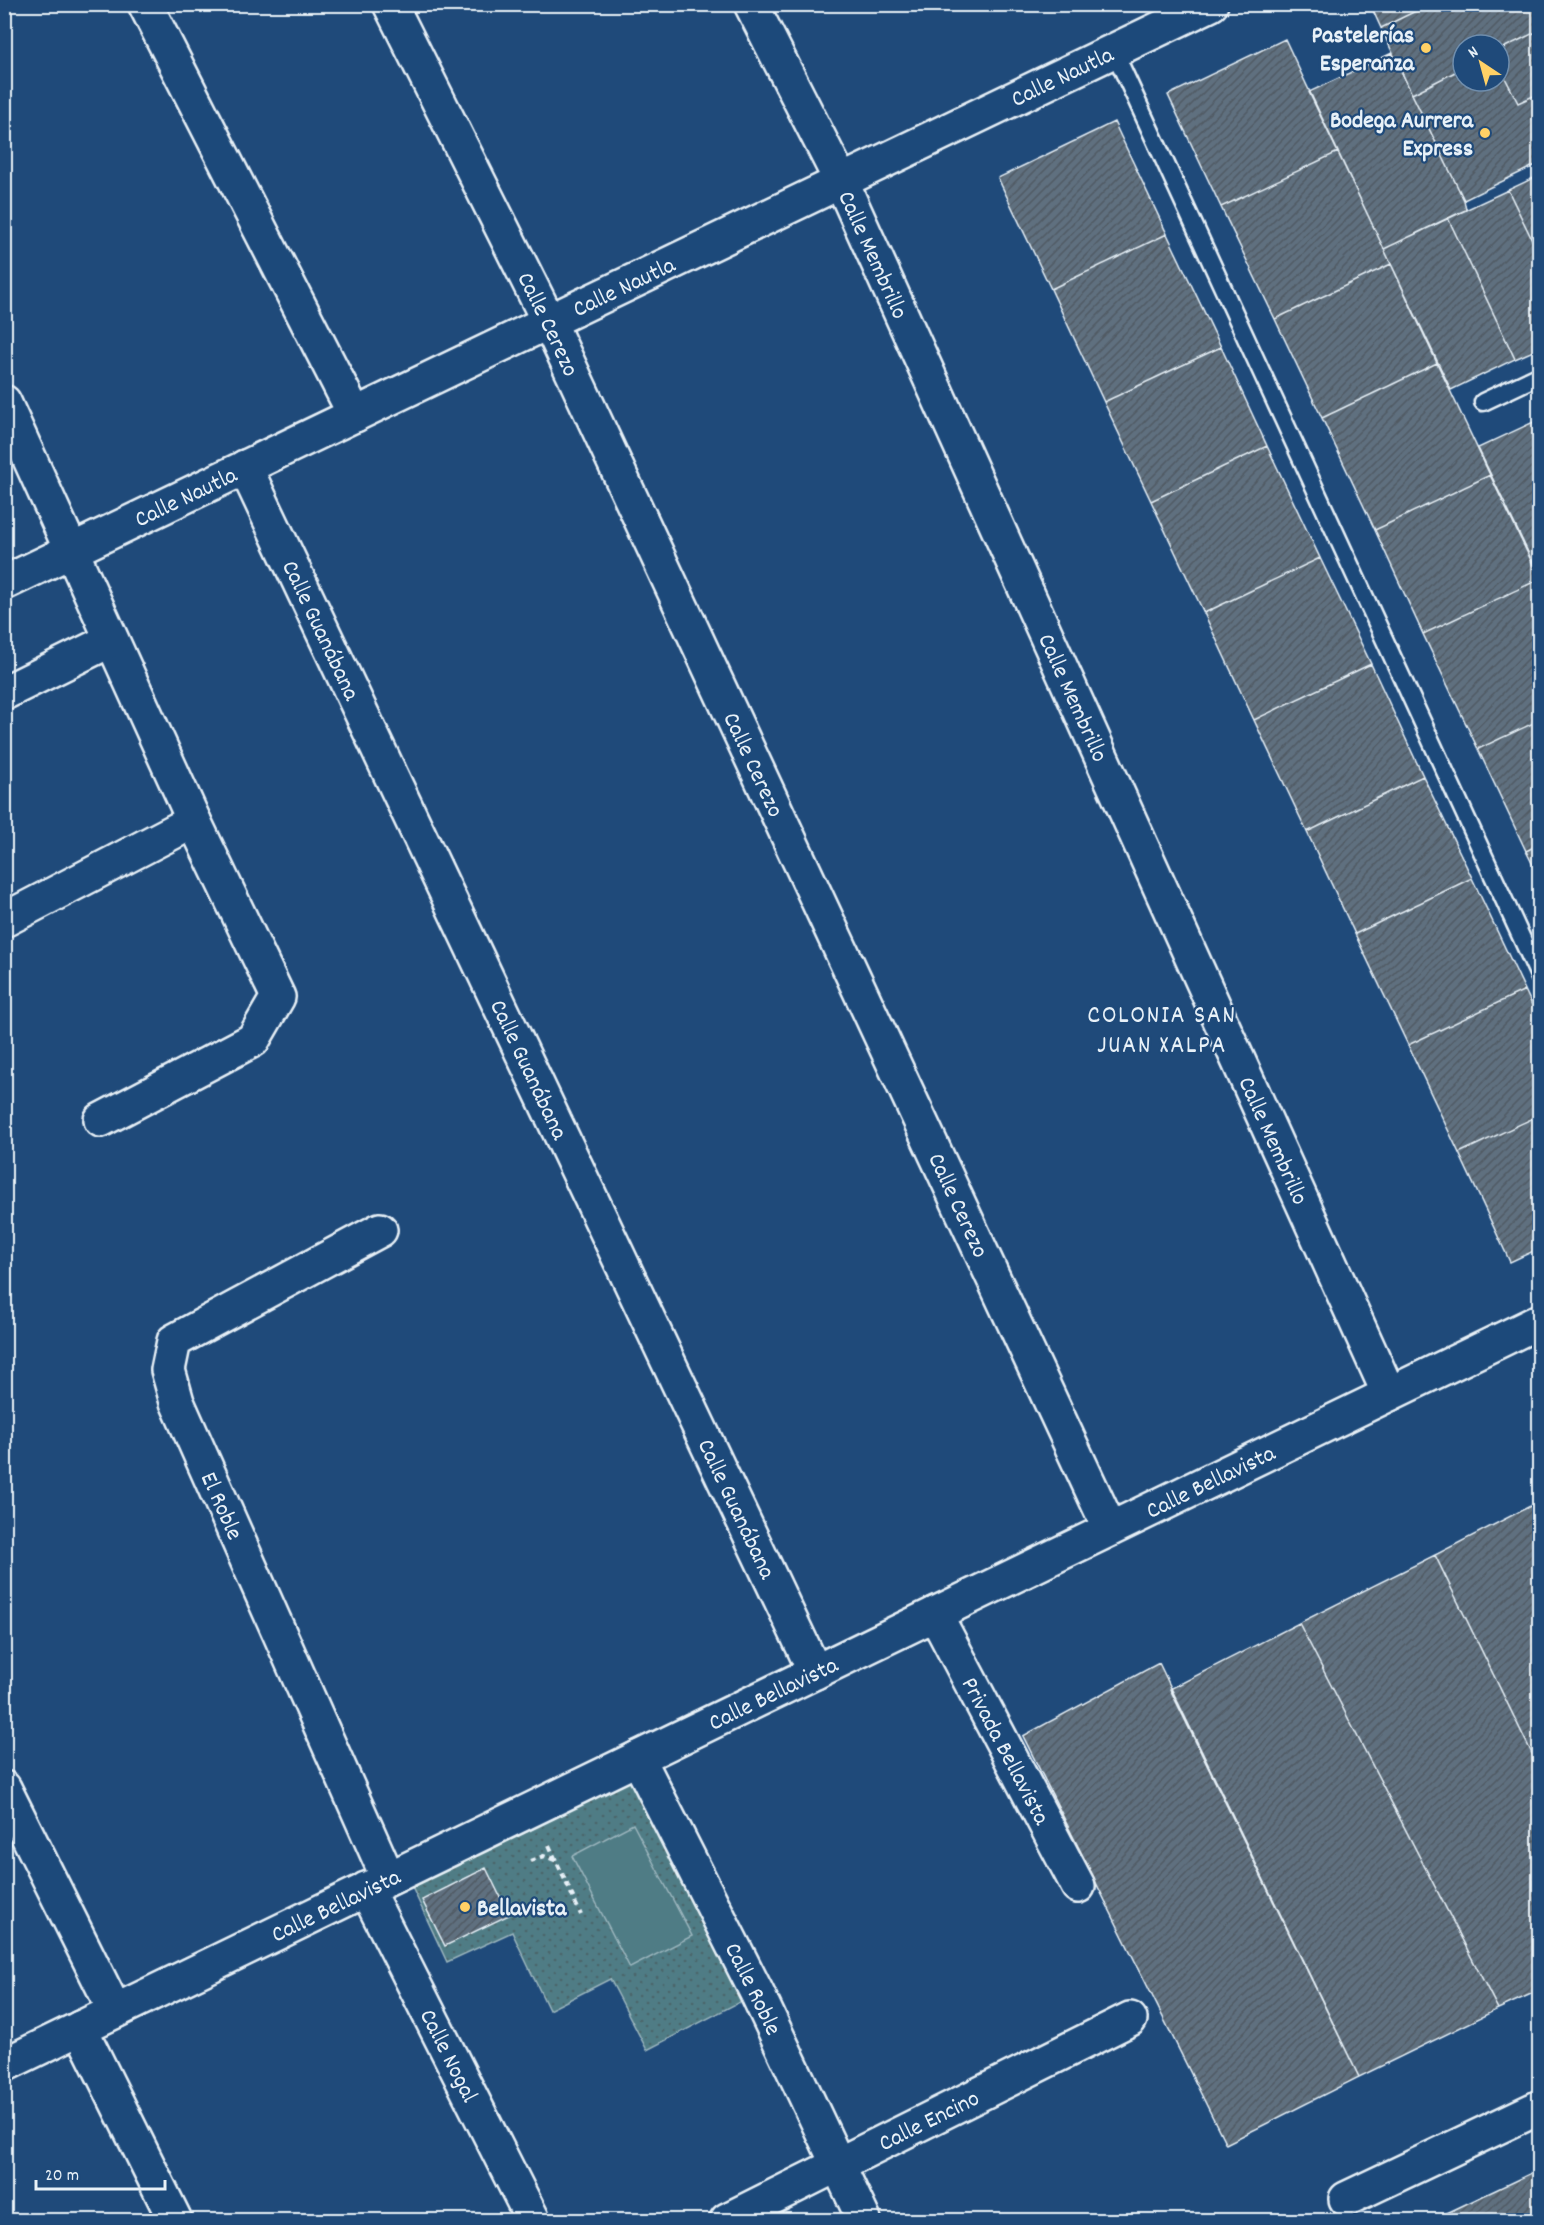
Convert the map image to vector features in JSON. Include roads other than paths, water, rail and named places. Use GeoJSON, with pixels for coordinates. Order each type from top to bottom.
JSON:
{"type":"FeatureCollection","features":[{"type":"Feature","properties":{"kind":"street"},"geometry":{"type":"LineString","coordinates":[[146,4],[355,415]]}},
{"type":"Feature","properties":{"kind":"street","name":"Calle Cerezo"},"geometry":{"type":"LineString","coordinates":[[390,4],[549,322],[1110,1529]]}},
{"type":"Feature","properties":{"kind":"street","name":"Calle Membrillo"},"geometry":{"type":"LineString","coordinates":[[751,4],[841,182],[1389,1394]]}},
{"type":"Feature","properties":{"kind":"street","name":"Calle Nautla"},"geometry":{"type":"LineString","coordinates":[[4,583],[1211,4]]}},
{"type":"Feature","properties":{"kind":"street"},"geometry":{"type":"LineString","coordinates":[[4,402],[194,821],[278,997],[253,1040],[101,1120]]}},
{"type":"Feature","properties":{"kind":"street","name":"Calle Guanábana"},"geometry":{"type":"LineString","coordinates":[[245,467],[815,1672]]}},
{"type":"Feature","properties":{"kind":"street"},"geometry":{"type":"LineString","coordinates":[[4,693],[111,640]]}},
{"type":"Feature","properties":{"kind":"street"},"geometry":{"type":"LineString","coordinates":[[6,919],[194,821]]}},
{"type":"Feature","properties":{"kind":"street","name":"El Roble"},"geometry":{"type":"LineString","coordinates":[[377,1884],[177,1402],[168,1370],[174,1341],[380,1230]]}},
{"type":"Feature","properties":{"kind":"street","name":"Calle Bellavista"},"geometry":{"type":"LineString","coordinates":[[4,2065],[1539,1321]]}},
{"type":"Feature","properties":{"kind":"street","name":"Privada Bellavista"},"geometry":{"type":"LineString","coordinates":[[935,1614],[1078,1886]]}},
{"type":"Feature","properties":{"kind":"street","name":"Calle Roble"},"geometry":{"type":"LineString","coordinates":[[638,1758],[757,1994],[864,2220]]}},
{"type":"Feature","properties":{"kind":"street"},"geometry":{"type":"LineString","coordinates":[[4,1788],[115,2011]]}},
{"type":"Feature","properties":{"kind":"street","name":"Calle Nogal"},"geometry":{"type":"LineString","coordinates":[[377,1884],[533,2220]]}},
{"type":"Feature","properties":{"kind":"street","name":"Calle Encino"},"geometry":{"type":"LineString","coordinates":[[727,2220],[838,2167],[1130,2019]]}},
{"type":"Feature","properties":{"kind":"street"},"geometry":{"type":"LineString","coordinates":[[80,2028],[175,2220]]}},
{"type":"Feature","properties":{"kind":"street"},"geometry":{"type":"LineString","coordinates":[[1346,2199],[1539,2107]]}},
{"type":"Feature","properties":{"kind":"lane"},"geometry":{"type":"LineString","coordinates":[[1114,51],[1539,978]]}},
{"type":"Feature","properties":{"kind":"lane"},"geometry":{"type":"LineString","coordinates":[[1483,402],[1539,375]]}},
{"type":"Feature","properties":{"kind":"place","name":"Pastelerías Esperanza"},"geometry":{"type":"Point","coordinates":[1426,48]}},
{"type":"Feature","properties":{"kind":"place","name":"Bodega Aurrera Express"},"geometry":{"type":"Point","coordinates":[1485,133]}},
{"type":"Feature","properties":{"kind":"place","name":"Bellavista"},"geometry":{"type":"Point","coordinates":[465,1907]}},
{"type":"Feature","properties":{"kind":"district","name":"COLONIA SAN JUAN XALPA"},"geometry":{"type":"Point","coordinates":[1162,1028]}}]}
